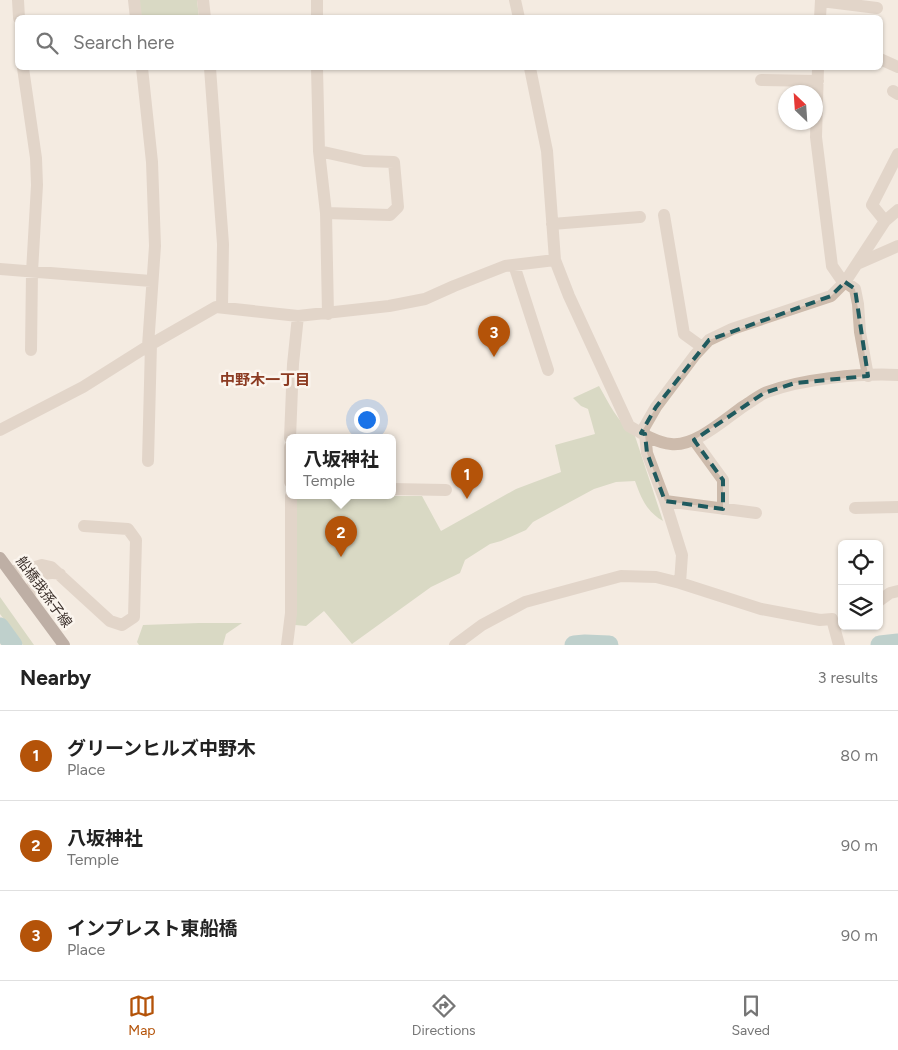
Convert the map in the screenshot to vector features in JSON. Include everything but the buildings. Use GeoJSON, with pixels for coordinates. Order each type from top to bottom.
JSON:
{"type":"FeatureCollection","features":[{"type":"Feature","properties":{"kind":"main road","name":"船橋我孫子線"},"geometry":{"type":"LineString","coordinates":[[0,558],[64,645]]}},
{"type":"Feature","properties":{"kind":"street"},"geometry":{"type":"LineString","coordinates":[[18,0],[19,15]]}},
{"type":"Feature","properties":{"kind":"street"},"geometry":{"type":"LineString","coordinates":[[134,0],[136,15]]}},
{"type":"Feature","properties":{"kind":"street"},"geometry":{"type":"LineString","coordinates":[[203,0],[205,15]]}},
{"type":"Feature","properties":{"kind":"street"},"geometry":{"type":"LineString","coordinates":[[317,0],[317,15]]}},
{"type":"Feature","properties":{"kind":"street"},"geometry":{"type":"LineString","coordinates":[[515,0],[518,15]]}},
{"type":"Feature","properties":{"kind":"street"},"geometry":{"type":"LineString","coordinates":[[820,15],[821,0],[877,8]]}},
{"type":"Feature","properties":{"kind":"street"},"geometry":{"type":"LineString","coordinates":[[883,60],[898,67]]}},
{"type":"Feature","properties":{"kind":"street"},"geometry":{"type":"LineString","coordinates":[[23,70],[36,158],[37,185],[32,272],[31,350]]}},
{"type":"Feature","properties":{"kind":"street"},"geometry":{"type":"LineString","coordinates":[[142,70],[152,162],[155,246],[149,345],[148,461]]}},
{"type":"Feature","properties":{"kind":"street"},"geometry":{"type":"LineString","coordinates":[[210,70],[223,244],[222,307]]}},
{"type":"Feature","properties":{"kind":"street"},"geometry":{"type":"LineString","coordinates":[[317,70],[320,151],[326,213],[328,314]]}},
{"type":"Feature","properties":{"kind":"street"},"geometry":{"type":"LineString","coordinates":[[530,70],[547,151],[555,260],[569,296],[630,426],[643,434],[671,444],[694,440],[764,393],[795,383],[898,375]]}},
{"type":"Feature","properties":{"kind":"street"},"geometry":{"type":"LineString","coordinates":[[818,70],[816,137],[832,266],[836,273],[855,289],[868,376]]}},
{"type":"Feature","properties":{"kind":"street"},"geometry":{"type":"LineString","coordinates":[[761,80],[818,81]]}},
{"type":"Feature","properties":{"kind":"street"},"geometry":{"type":"LineString","coordinates":[[320,151],[364,161],[394,162],[398,207],[390,215],[326,213]]}},
{"type":"Feature","properties":{"kind":"street"},"geometry":{"type":"LineString","coordinates":[[885,221],[872,205],[898,154]]}},
{"type":"Feature","properties":{"kind":"street"},"geometry":{"type":"LineString","coordinates":[[680,583],[682,555],[665,501],[646,453],[643,434],[656,407],[709,340],[732,329],[831,296],[845,282],[885,221],[898,210]]}},
{"type":"Feature","properties":{"kind":"street"},"geometry":{"type":"LineString","coordinates":[[664,215],[684,334],[702,347]]}},
{"type":"Feature","properties":{"kind":"street"},"geometry":{"type":"LineString","coordinates":[[552,224],[640,217]]}},
{"type":"Feature","properties":{"kind":"street"},"geometry":{"type":"LineString","coordinates":[[857,264],[898,246]]}},
{"type":"Feature","properties":{"kind":"street"},"geometry":{"type":"LineString","coordinates":[[0,430],[83,387],[149,345],[216,307],[298,316],[389,306],[425,299],[496,269],[555,260]]}},
{"type":"Feature","properties":{"kind":"street"},"geometry":{"type":"LineString","coordinates":[[514,265],[548,370]]}},
{"type":"Feature","properties":{"kind":"street"},"geometry":{"type":"LineString","coordinates":[[0,269],[152,281]]}},
{"type":"Feature","properties":{"kind":"street"},"geometry":{"type":"LineString","coordinates":[[290,434],[293,364],[298,316]]}},
{"type":"Feature","properties":{"kind":"street"},"geometry":{"type":"LineString","coordinates":[[694,440],[723,480],[722,508]]}},
{"type":"Feature","properties":{"kind":"street"},"geometry":{"type":"LineString","coordinates":[[396,489],[446,490]]}},
{"type":"Feature","properties":{"kind":"street"},"geometry":{"type":"LineString","coordinates":[[287,645],[291,613],[291,499]]}},
{"type":"Feature","properties":{"kind":"street"},"geometry":{"type":"LineString","coordinates":[[665,501],[756,513]]}},
{"type":"Feature","properties":{"kind":"street"},"geometry":{"type":"LineString","coordinates":[[855,508],[898,507]]}},
{"type":"Feature","properties":{"kind":"street"},"geometry":{"type":"LineString","coordinates":[[10,571],[22,571],[42,565],[50,567],[110,621],[122,625],[134,617],[136,540],[128,529],[84,526]]}},
{"type":"Feature","properties":{"kind":"street"},"geometry":{"type":"LineString","coordinates":[[29,598],[30,588],[42,575],[50,572],[60,574]]}},
{"type":"Feature","properties":{"kind":"street"},"geometry":{"type":"LineString","coordinates":[[455,645],[482,624],[525,602],[621,576],[656,577],[761,609],[820,620],[837,618],[839,644]]}},
{"type":"Feature","properties":{"kind":"street"},"geometry":{"type":"LineString","coordinates":[[883,598],[898,590]]}},
{"type":"Feature","properties":{"kind":"highlighted area"},"geometry":{"type":"Polygon","coordinates":[[[845,282],[855,289],[868,376],[795,383],[764,393],[694,440],[723,480],[723,509],[665,501],[647,453],[645,434],[641,433],[656,407],[709,340],[831,296],[845,282]]]}},
{"type":"Feature","properties":{"kind":"green space"},"geometry":{"type":"Polygon","coordinates":[[[138,0],[197,0],[199,15],[140,15],[138,0]]]}},
{"type":"Feature","properties":{"kind":"green space"},"geometry":{"type":"Polygon","coordinates":[[[599,386],[618,418],[634,433],[663,521],[645,504],[635,481],[616,482],[594,489],[533,522],[526,530],[490,544],[465,560],[460,573],[431,587],[352,644],[324,611],[306,626],[295,625],[297,499],[396,499],[396,496],[422,496],[441,531],[516,489],[561,472],[555,445],[595,434],[588,409],[581,406],[573,398],[599,386]]]}},
{"type":"Feature","properties":{"kind":"green space"},"geometry":{"type":"Polygon","coordinates":[[[0,597],[34,645],[23,645],[0,614],[0,597]]]}},
{"type":"Feature","properties":{"kind":"green space"},"geometry":{"type":"Polygon","coordinates":[[[242,623],[226,634],[223,645],[139,645],[137,642],[143,625],[242,623]]]}},
{"type":"Feature","properties":{"kind":"waterway"},"geometry":{"type":"LineString","coordinates":[[0,627],[13,645]]}},
{"type":"Feature","properties":{"kind":"waterway"},"geometry":{"type":"LineString","coordinates":[[880,645],[898,643]]}},
{"type":"Feature","properties":{"kind":"waterway"},"geometry":{"type":"LineString","coordinates":[[574,645],[609,645]]}},
{"type":"Feature","properties":{"kind":"place","name":"インプレスト東船橋"},"geometry":{"type":"Point","coordinates":[494,357]}},
{"type":"Feature","properties":{"kind":"place","name":"グリーンヒルズ中野木"},"geometry":{"type":"Point","coordinates":[467,499]}},
{"type":"Feature","properties":{"kind":"place","name":"八坂神社"},"geometry":{"type":"Point","coordinates":[341,557]}},
{"type":"Feature","properties":{"kind":"district","name":"中野木一丁目"},"geometry":{"type":"Point","coordinates":[265,380]}}]}
